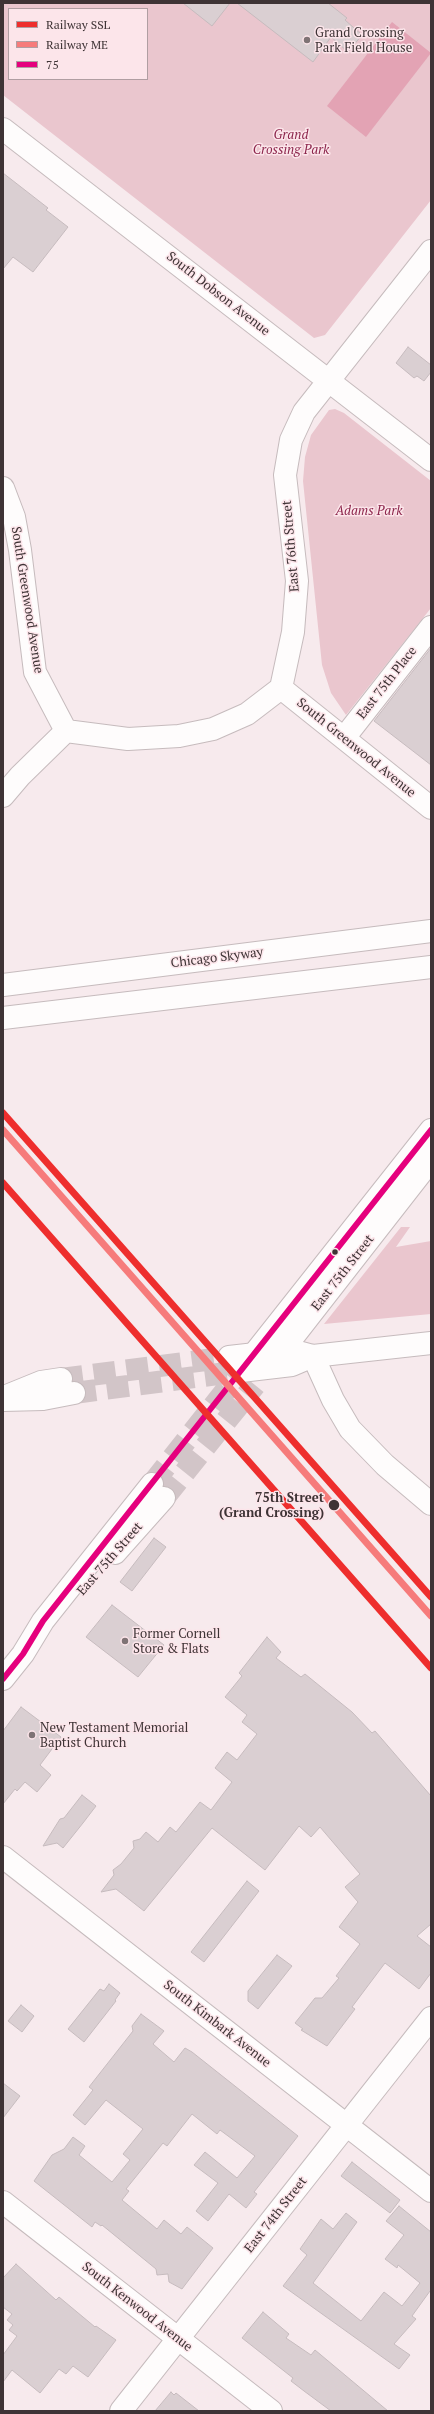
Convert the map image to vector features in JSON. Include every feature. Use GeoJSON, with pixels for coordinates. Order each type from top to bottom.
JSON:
{"type":"FeatureCollection","features":[{"type":"Feature","properties":{"kind":"main road","name":"South Dobson Avenue"},"geometry":{"type":"LineString","coordinates":[[3,129],[431,460]]}},
{"type":"Feature","properties":{"kind":"main road","name":"East 76th Street"},"geometry":{"type":"LineString","coordinates":[[281,688],[294,632],[297,581],[285,475],[291,440],[304,412],[431,251]]}},
{"type":"Feature","properties":{"kind":"main road","name":"South Greenwood Avenue"},"geometry":{"type":"LineString","coordinates":[[3,488],[14,517],[35,672],[66,731]]}},
{"type":"Feature","properties":{"kind":"main road","name":"East 75th Place"},"geometry":{"type":"LineString","coordinates":[[344,738],[431,627]]}},
{"type":"Feature","properties":{"kind":"main road"},"geometry":{"type":"LineString","coordinates":[[3,796],[20,776],[66,731],[128,739],[179,736],[213,729],[246,714],[281,688]]}},
{"type":"Feature","properties":{"kind":"main road","name":"South Greenwood Avenue"},"geometry":{"type":"LineString","coordinates":[[281,688],[431,808]]}},
{"type":"Feature","properties":{"kind":"main road","name":"Chicago Skyway"},"geometry":{"type":"LineString","coordinates":[[3,985],[431,931]]}},
{"type":"Feature","properties":{"kind":"main road"},"geometry":{"type":"LineString","coordinates":[[3,1018],[431,967]]}},
{"type":"Feature","properties":{"kind":"main road","name":"East 75th Street"},"geometry":{"type":"LineString","coordinates":[[250,1367],[431,1130]]}},
{"type":"Feature","properties":{"kind":"main road","name":"East 75th Street"},"geometry":{"type":"LineString","coordinates":[[282,1351],[431,1160]]}},
{"type":"Feature","properties":{"kind":"main road"},"geometry":{"type":"LineString","coordinates":[[250,1367],[292,1365],[313,1356],[431,1343]]}},
{"type":"Feature","properties":{"kind":"main road"},"geometry":{"type":"LineString","coordinates":[[250,1367],[282,1351],[291,1350],[313,1356]]}},
{"type":"Feature","properties":{"kind":"main road"},"geometry":{"type":"LineString","coordinates":[[313,1356],[333,1400],[350,1429],[385,1465],[431,1504]]}},
{"type":"Feature","properties":{"kind":"main road"},"geometry":{"type":"LineString","coordinates":[[3,1399],[41,1382],[67,1386]]}},
{"type":"Feature","properties":{"kind":"main road","name":"East 75th Street"},"geometry":{"type":"LineString","coordinates":[[3,1679],[23,1654],[43,1621],[158,1491]]}},
{"type":"Feature","properties":{"kind":"main road","name":"South Kimbark Avenue"},"geometry":{"type":"LineString","coordinates":[[3,1857],[431,2191]]}},
{"type":"Feature","properties":{"kind":"main road","name":"East 74th Street"},"geometry":{"type":"LineString","coordinates":[[121,2411],[431,2018]]}},
{"type":"Feature","properties":{"kind":"main road","name":"South Kenwood Avenue"},"geometry":{"type":"LineString","coordinates":[[3,2202],[271,2411]]}},
{"type":"Feature","properties":{"kind":"green space","name":"Grand Crossing Park"},"geometry":{"type":"Polygon","coordinates":[[[3,3],[431,3],[431,200],[325,335],[314,338],[3,95],[3,3]]]}},
{"type":"Feature","properties":{"kind":"green space","name":"Adams Park"},"geometry":{"type":"Polygon","coordinates":[[[335,409],[344,413],[431,481],[431,608],[346,715],[331,693],[322,665],[303,481],[305,457],[311,435],[329,410],[335,409]]]}},
{"type":"Feature","properties":{"kind":"green space"},"geometry":{"type":"Polygon","coordinates":[[[401,1227],[410,1227],[396,1247],[431,1241],[431,1314],[324,1324],[401,1227]]]}},
{"type":"Feature","properties":{"kind":"shaded area"},"geometry":{"type":"Polygon","coordinates":[[[392,22],[431,53],[366,137],[327,106],[392,22]]]}},
{"type":"Feature","properties":{"kind":"building"},"geometry":{"type":"Polygon","coordinates":[[[183,3],[230,3],[212,26],[183,3]]]}},
{"type":"Feature","properties":{"kind":"building","name":"Grand Crossing Park Field House"},"geometry":{"type":"Polygon","coordinates":[[[237,3],[328,3],[347,18],[345,20],[362,35],[348,52],[331,37],[313,62],[237,3]]]}},
{"type":"Feature","properties":{"kind":"building"},"geometry":{"type":"Polygon","coordinates":[[[3,173],[48,208],[46,210],[68,227],[33,272],[13,257],[3,269],[3,173]]]}},
{"type":"Feature","properties":{"kind":"building"},"geometry":{"type":"Polygon","coordinates":[[[408,347],[431,365],[431,372],[424,381],[417,376],[414,378],[396,363],[408,347]]]}},
{"type":"Feature","properties":{"kind":"building"},"geometry":{"type":"Polygon","coordinates":[[[431,648],[431,765],[374,721],[431,648]]]}},
{"type":"Feature","properties":{"kind":"building"},"geometry":{"type":"Polygon","coordinates":[[[154,1538],[166,1547],[132,1591],[120,1582],[154,1538]]]}},
{"type":"Feature","properties":{"kind":"building","name":"Former Cornell Store & Flats"},"geometry":{"type":"Polygon","coordinates":[[[112,1605],[164,1645],[138,1677],[86,1637],[112,1605]]]}},
{"type":"Feature","properties":{"kind":"building"},"geometry":{"type":"Polygon","coordinates":[[[267,1637],[281,1652],[276,1658],[301,1677],[305,1674],[352,1712],[372,1733],[375,1731],[431,1796],[431,1924],[417,1936],[431,1947],[431,1973],[419,1989],[385,1963],[352,2007],[355,2009],[327,2046],[301,2030],[303,2029],[295,2023],[315,1998],[322,1998],[339,1978],[336,1976],[360,1944],[339,1927],[358,1902],[345,1887],[360,1874],[320,1827],[311,1837],[299,1826],[265,1870],[212,1828],[144,1911],[116,1889],[101,1892],[114,1875],[113,1870],[121,1864],[134,1848],[133,1841],[140,1839],[146,1832],[158,1842],[170,1827],[176,1832],[200,1802],[211,1810],[232,1782],[215,1768],[227,1752],[237,1760],[257,1734],[242,1722],[247,1715],[225,1697],[242,1676],[239,1673],[267,1637]]]}},
{"type":"Feature","properties":{"kind":"building"},"geometry":{"type":"Polygon","coordinates":[[[21,1707],[61,1737],[40,1765],[51,1775],[37,1792],[25,1782],[17,1791],[15,1789],[3,1804],[3,1731],[21,1707]]]}},
{"type":"Feature","properties":{"kind":"building"},"geometry":{"type":"Polygon","coordinates":[[[82,1795],[96,1806],[83,1823],[63,1848],[57,1843],[43,1846],[60,1819],[64,1818],[82,1795]]]}},
{"type":"Feature","properties":{"kind":"building"},"geometry":{"type":"Polygon","coordinates":[[[247,1881],[259,1891],[204,1962],[191,1952],[247,1881]]]}},
{"type":"Feature","properties":{"kind":"building"},"geometry":{"type":"Polygon","coordinates":[[[277,1955],[292,1966],[258,2009],[248,2001],[248,1991],[277,1955]]]}},
{"type":"Feature","properties":{"kind":"building"},"geometry":{"type":"Polygon","coordinates":[[[109,1984],[120,1993],[115,2000],[116,2001],[84,2042],[68,2029],[100,1989],[104,1991],[109,1984]]]}},
{"type":"Feature","properties":{"kind":"building"},"geometry":{"type":"Polygon","coordinates":[[[21,2005],[34,2016],[22,2032],[8,2021],[21,2005]]]}},
{"type":"Feature","properties":{"kind":"building"},"geometry":{"type":"Polygon","coordinates":[[[141,2014],[164,2031],[153,2044],[174,2062],[185,2048],[192,2052],[298,2136],[254,2192],[257,2194],[246,2208],[229,2194],[208,2221],[196,2211],[218,2183],[194,2165],[205,2152],[237,2178],[255,2156],[220,2130],[217,2134],[192,2114],[167,2146],[163,2143],[126,2189],[129,2191],[122,2200],[157,2229],[164,2220],[181,2234],[187,2227],[213,2248],[182,2289],[169,2282],[168,2274],[157,2275],[156,2269],[102,2225],[101,2226],[95,2222],[92,2227],[34,2181],[52,2155],[64,2149],[73,2137],[85,2146],[79,2155],[112,2182],[130,2160],[123,2154],[143,2129],[106,2100],[85,2125],[73,2115],[93,2090],[89,2087],[133,2031],[132,2026],[141,2014]]]}},
{"type":"Feature","properties":{"kind":"building"},"geometry":{"type":"Polygon","coordinates":[[[3,2083],[20,2096],[3,2118],[3,2083]]]}},
{"type":"Feature","properties":{"kind":"building"},"geometry":{"type":"Polygon","coordinates":[[[352,2162],[400,2200],[390,2213],[341,2176],[352,2162]]]}},
{"type":"Feature","properties":{"kind":"building"},"geometry":{"type":"Polygon","coordinates":[[[399,2206],[431,2232],[431,2292],[430,2291],[412,2316],[416,2319],[394,2344],[410,2355],[399,2369],[283,2286],[307,2255],[300,2249],[321,2219],[333,2229],[346,2213],[357,2222],[313,2283],[361,2321],[384,2292],[402,2306],[420,2283],[398,2265],[397,2268],[385,2259],[404,2235],[386,2221],[399,2206]]]}},
{"type":"Feature","properties":{"kind":"building"},"geometry":{"type":"Polygon","coordinates":[[[16,2264],[56,2300],[59,2297],[95,2327],[96,2326],[116,2340],[88,2377],[73,2366],[66,2374],[59,2369],[40,2393],[12,2370],[3,2382],[3,2355],[17,2336],[9,2330],[13,2325],[7,2320],[12,2314],[3,2307],[3,2278],[16,2264]]]}},
{"type":"Feature","properties":{"kind":"building"},"geometry":{"type":"Polygon","coordinates":[[[263,2312],[289,2334],[286,2338],[311,2355],[315,2350],[388,2411],[331,2411],[291,2381],[293,2378],[242,2338],[263,2312]]]}},
{"type":"Feature","properties":{"kind":"building"},"geometry":{"type":"Polygon","coordinates":[[[171,2392],[174,2395],[176,2393],[199,2411],[155,2411],[171,2392]]]}},
{"type":"Feature","properties":{"kind":"tunnel"},"geometry":{"type":"LineString","coordinates":[[61,1379],[229,1357]]}},
{"type":"Feature","properties":{"kind":"tunnel"},"geometry":{"type":"LineString","coordinates":[[74,1393],[241,1371]]}},
{"type":"Feature","properties":{"kind":"tunnel"},"geometry":{"type":"LineString","coordinates":[[152,1484],[241,1371]]}},
{"type":"Feature","properties":{"kind":"tunnel"},"geometry":{"type":"LineString","coordinates":[[164,1498],[255,1385]]}},
{"type":"Feature","properties":{"kind":"rail line","name":"SSL"},"geometry":{"type":"LineString","coordinates":[[3,1113],[431,1597]]}},
{"type":"Feature","properties":{"kind":"rail line","name":"ME"},"geometry":{"type":"LineString","coordinates":[[3,1130],[431,1616]]}},
{"type":"Feature","properties":{"kind":"rail line","name":"SSL"},"geometry":{"type":"LineString","coordinates":[[3,1183],[431,1668]]}},
{"type":"Feature","properties":{"kind":"transit line","name":"75"},"geometry":{"type":"LineString","coordinates":[[3,1679],[23,1654],[43,1621],[431,1130]]}},
{"type":"Feature","properties":{"kind":"place","name":"Grand Crossing Park Field House"},"geometry":{"type":"Point","coordinates":[307,40]}},
{"type":"Feature","properties":{"kind":"place","name":"75th Street (Grand Crossing)"},"geometry":{"type":"Point","coordinates":[334,1505]}},
{"type":"Feature","properties":{"kind":"place","name":"Former Cornell Store & Flats"},"geometry":{"type":"Point","coordinates":[125,1641]}},
{"type":"Feature","properties":{"kind":"place","name":"New Testament Memorial Baptist Church"},"geometry":{"type":"Point","coordinates":[32,1735]}}]}
